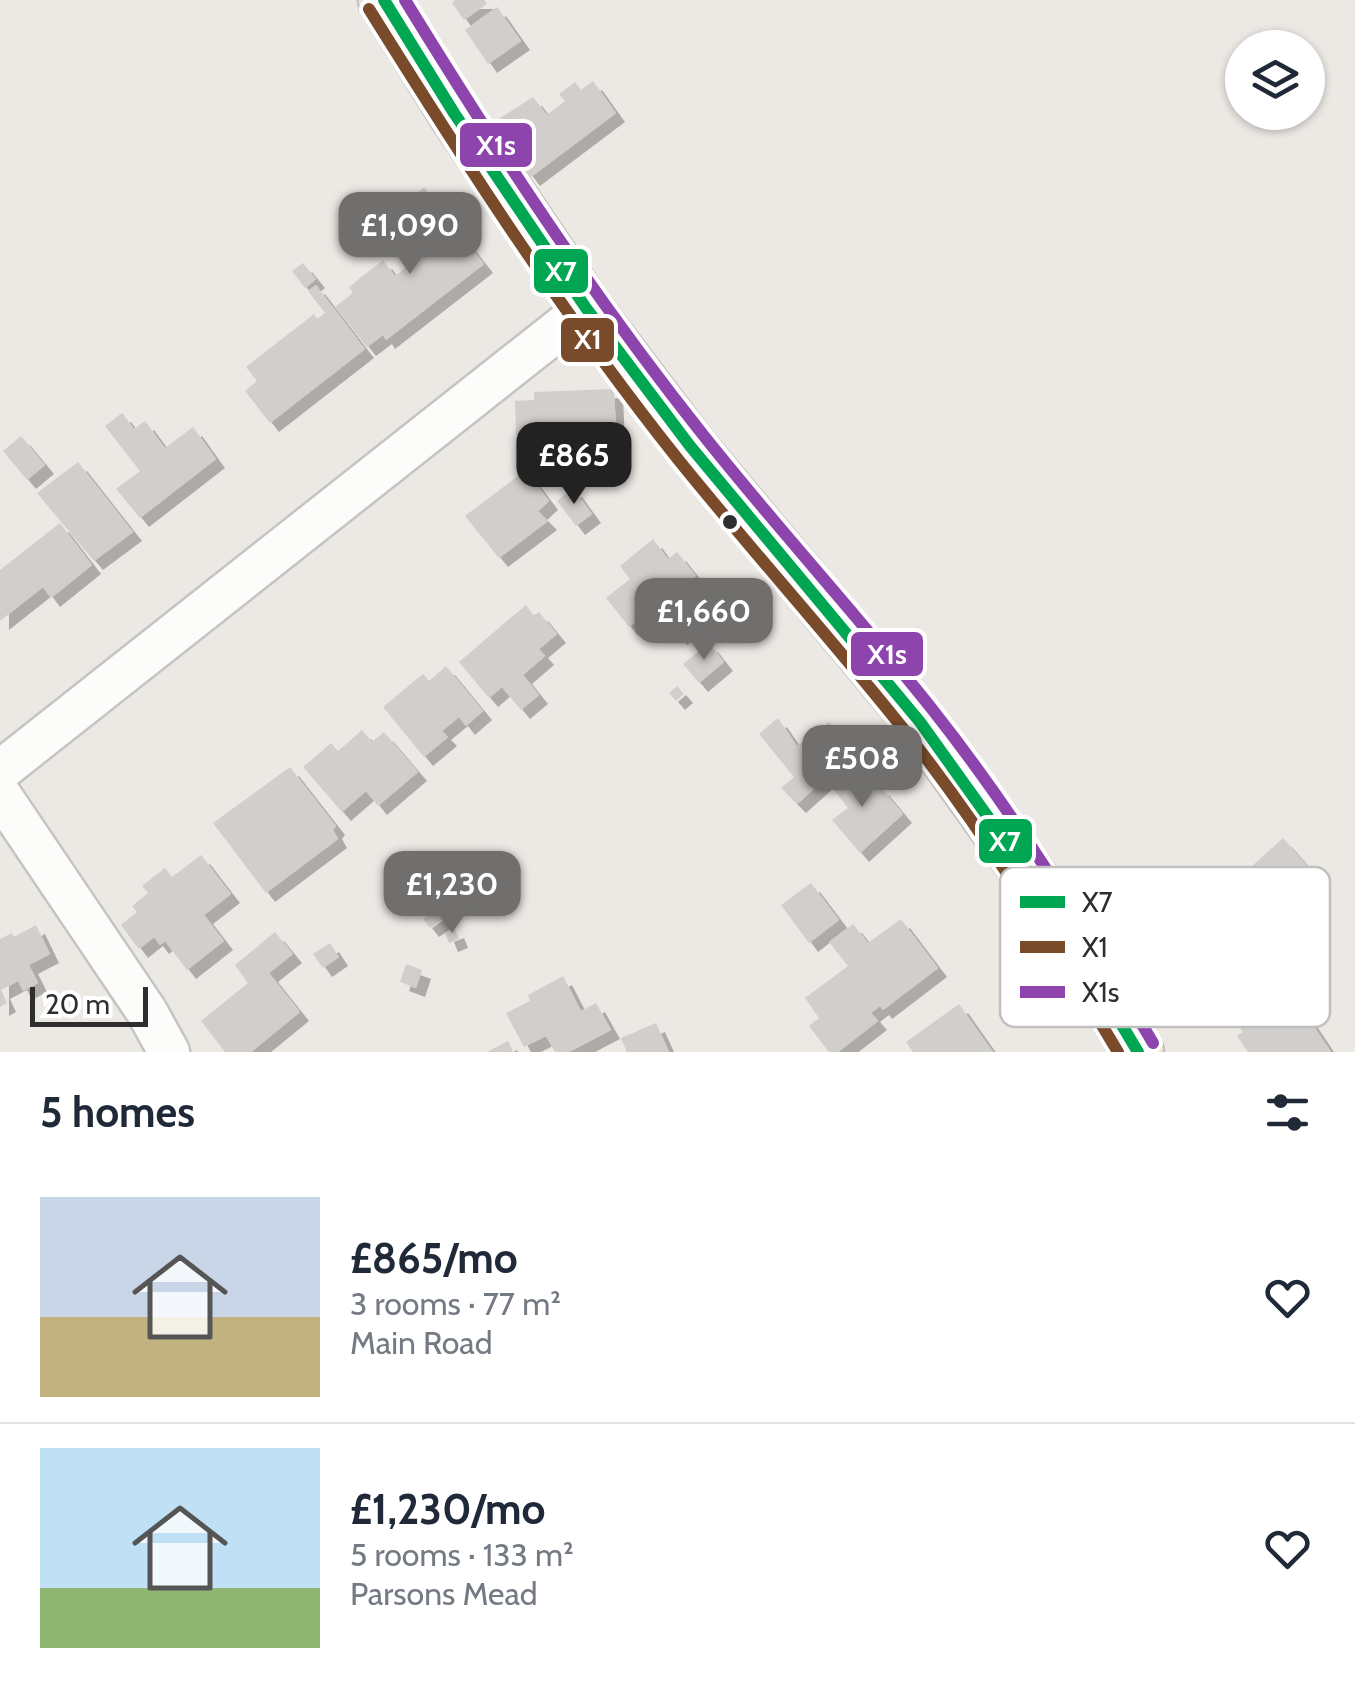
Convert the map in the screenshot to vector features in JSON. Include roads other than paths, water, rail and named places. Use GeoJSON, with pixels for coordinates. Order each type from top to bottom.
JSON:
{"type":"FeatureCollection","features":[{"type":"Feature","properties":{"kind":"main road"},"geometry":{"type":"LineString","coordinates":[[384,0],[454,114],[586,308],[690,446],[920,722],[1024,867]]}},
{"type":"Feature","properties":{"kind":"main road"},"geometry":{"type":"LineString","coordinates":[[1123,1027],[1138,1052]]}},
{"type":"Feature","properties":{"kind":"street"},"geometry":{"type":"LineString","coordinates":[[0,771],[586,308]]}},
{"type":"Feature","properties":{"kind":"street"},"geometry":{"type":"LineString","coordinates":[[0,794],[136,996],[168,1052]]}}]}
